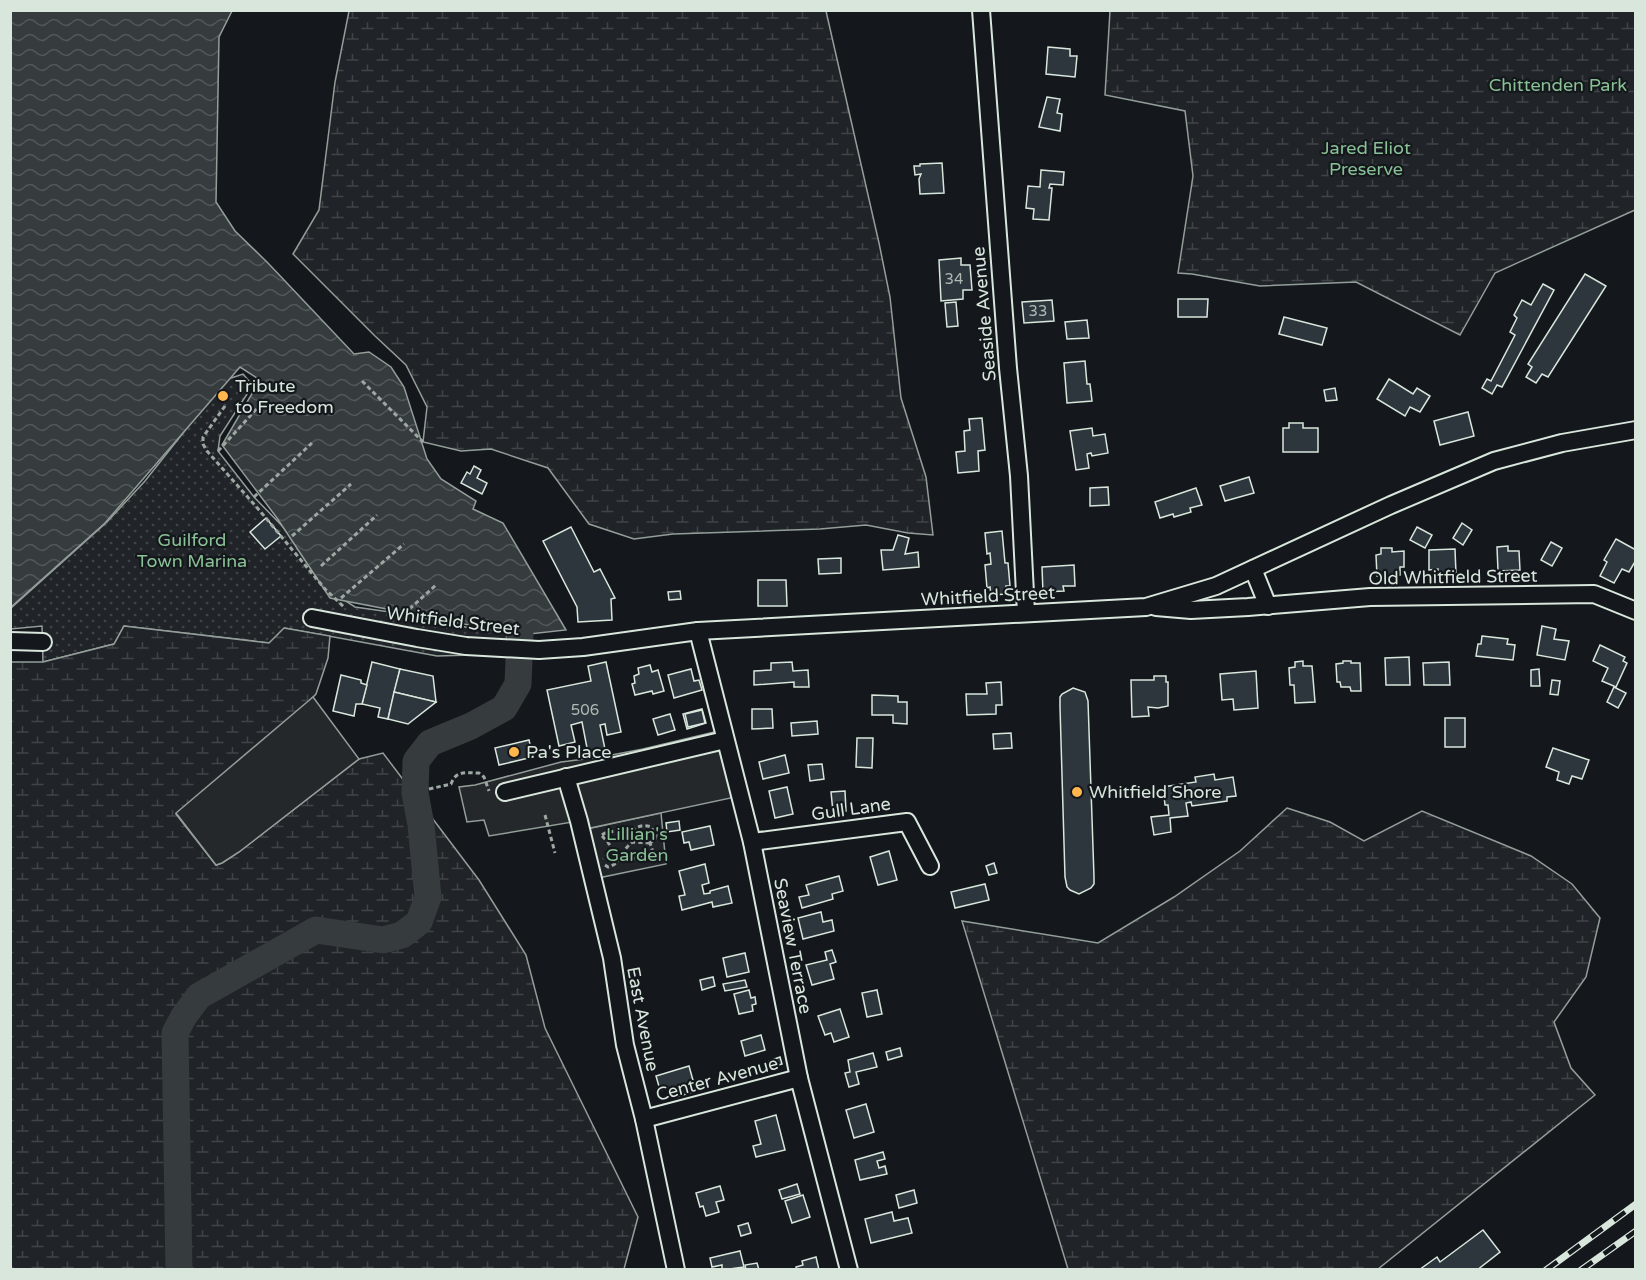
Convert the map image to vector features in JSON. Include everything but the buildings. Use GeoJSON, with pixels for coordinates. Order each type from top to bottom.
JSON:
{"type":"FeatureCollection","features":[{"type":"Feature","properties":{"kind":"street","name":"Seaside Avenue"},"geometry":{"type":"LineString","coordinates":[[981,10],[1008,368],[1019,476],[1026,613]]}},
{"type":"Feature","properties":{"kind":"street","name":"Whitfield Street"},"geometry":{"type":"LineString","coordinates":[[312,618],[483,648],[538,650],[583,647],[698,631],[1146,607],[1216,586],[1391,505],[1494,461],[1562,443],[1635,430]]}},
{"type":"Feature","properties":{"kind":"street"},"geometry":{"type":"LineString","coordinates":[[1253,569],[1268,606]]}},
{"type":"Feature","properties":{"kind":"street","name":"Old Whitfield Street"},"geometry":{"type":"LineString","coordinates":[[1146,607],[1191,610],[1370,597],[1594,594],[1635,612]]}},
{"type":"Feature","properties":{"kind":"street","name":"Seaview Terrace"},"geometry":{"type":"LineString","coordinates":[[698,631],[752,842],[799,1078],[849,1269]]}},
{"type":"Feature","properties":{"kind":"street"},"geometry":{"type":"LineString","coordinates":[[10,641],[43,642]]}},
{"type":"Feature","properties":{"kind":"street"},"geometry":{"type":"LineString","coordinates":[[498,793],[725,740]]}},
{"type":"Feature","properties":{"kind":"street","name":"East Avenue"},"geometry":{"type":"LineString","coordinates":[[566,777],[612,958],[625,1044],[644,1119],[676,1269]]}},
{"type":"Feature","properties":{"kind":"street","name":"Gull Lane"},"geometry":{"type":"LineString","coordinates":[[752,842],[907,822],[930,866]]}},
{"type":"Feature","properties":{"kind":"street","name":"Center Avenue"},"geometry":{"type":"LineString","coordinates":[[644,1119],[799,1078]]}},
{"type":"Feature","properties":{"kind":"path"},"geometry":{"type":"LineString","coordinates":[[362,381],[423,442]]}},
{"type":"Feature","properties":{"kind":"path"},"geometry":{"type":"LineString","coordinates":[[218,451],[262,402]]}},
{"type":"Feature","properties":{"kind":"path"},"geometry":{"type":"LineString","coordinates":[[225,406],[202,437],[207,451],[325,589],[344,607]]}},
{"type":"Feature","properties":{"kind":"path"},"geometry":{"type":"LineString","coordinates":[[254,496],[312,443]]}},
{"type":"Feature","properties":{"kind":"path"},"geometry":{"type":"LineString","coordinates":[[292,536],[351,484]]}},
{"type":"Feature","properties":{"kind":"path"},"geometry":{"type":"LineString","coordinates":[[321,566],[377,515]]}},
{"type":"Feature","properties":{"kind":"path"},"geometry":{"type":"LineString","coordinates":[[341,598],[404,544]]}},
{"type":"Feature","properties":{"kind":"path"},"geometry":{"type":"LineString","coordinates":[[404,614],[437,584]]}},
{"type":"Feature","properties":{"kind":"path"},"geometry":{"type":"LineString","coordinates":[[429,789],[451,784],[457,774],[479,773],[498,793]]}},
{"type":"Feature","properties":{"kind":"path"},"geometry":{"type":"LineString","coordinates":[[545,815],[555,853]]}},
{"type":"Feature","properties":{"kind":"path"},"geometry":{"type":"LineString","coordinates":[[623,857],[624,849],[633,842],[650,843],[655,839],[656,836],[651,827],[637,826],[624,831],[604,833],[602,837],[612,850],[602,862],[608,867],[623,857],[648,856],[652,853],[650,843]]}},
{"type":"Feature","properties":{"kind":"green space"},"geometry":{"type":"Polygon","coordinates":[[[349,11],[826,11],[879,243],[890,297],[901,398],[926,477],[933,535],[866,525],[820,529],[673,534],[634,539],[589,524],[548,468],[491,449],[461,451],[423,442],[427,407],[406,365],[293,254],[319,210],[335,82],[349,11]]]}},
{"type":"Feature","properties":{"kind":"green space"},"geometry":{"type":"Polygon","coordinates":[[[1110,11],[1635,11],[1635,210],[1495,273],[1460,335],[1356,282],[1260,286],[1178,273],[1193,176],[1185,111],[1105,95],[1110,11]]]}},
{"type":"Feature","properties":{"kind":"green space","name":"Guilford Town Marina"},"geometry":{"type":"Polygon","coordinates":[[[243,374],[249,381],[249,391],[220,436],[218,451],[254,497],[321,566],[341,598],[355,607],[404,614],[470,628],[507,632],[505,654],[437,656],[285,628],[270,643],[124,626],[114,644],[43,662],[42,626],[11,629],[10,609],[107,522],[145,481],[225,380],[243,374]]]}},
{"type":"Feature","properties":{"kind":"green space"},"geometry":{"type":"Polygon","coordinates":[[[124,626],[269,643],[284,628],[330,636],[328,658],[316,694],[176,814],[216,865],[239,852],[359,759],[383,753],[479,880],[526,955],[545,1028],[638,1217],[624,1269],[11,1270],[11,662],[43,662],[114,644],[124,626]]]}},
{"type":"Feature","properties":{"kind":"green space"},"geometry":{"type":"Polygon","coordinates":[[[1287,808],[1330,822],[1364,841],[1422,811],[1531,856],[1572,884],[1600,918],[1586,977],[1554,1022],[1571,1068],[1595,1095],[1378,1269],[1068,1269],[962,921],[1098,943],[1174,897],[1240,851],[1287,808]]]}},
{"type":"Feature","properties":{"kind":"green space","name":"Lillian's Garden"},"geometry":{"type":"Polygon","coordinates":[[[661,813],[666,864],[598,878],[587,829],[661,813]]]}},
{"type":"Feature","properties":{"kind":"shaded area"},"geometry":{"type":"Polygon","coordinates":[[[313,697],[359,759],[239,852],[216,865],[176,813],[313,697]]]}},
{"type":"Feature","properties":{"kind":"shaded area"},"geometry":{"type":"Polygon","coordinates":[[[723,730],[740,796],[581,830],[578,821],[489,836],[484,820],[467,822],[459,787],[475,785],[561,762],[643,749],[723,730]]]}},
{"type":"Feature","properties":{"kind":"water"},"geometry":{"type":"Polygon","coordinates":[[[11,10],[232,11],[219,37],[216,202],[235,231],[354,354],[369,352],[391,367],[404,387],[427,459],[441,479],[476,501],[473,509],[503,523],[566,630],[520,635],[330,598],[277,518],[222,445],[260,380],[240,367],[105,523],[11,607],[11,10]]]}},
{"type":"Feature","properties":{"kind":"waterway"},"geometry":{"type":"LineString","coordinates":[[179,1270],[175,1033],[184,1016],[199,996],[316,930],[383,940],[402,935],[419,922],[428,897],[421,825],[415,793],[416,761],[430,743],[471,726],[504,708],[518,684],[520,635]]}},
{"type":"Feature","properties":{"kind":"railway"},"geometry":{"type":"LineString","coordinates":[[1546,1270],[1636,1204]]}},
{"type":"Feature","properties":{"kind":"railway"},"geometry":{"type":"LineString","coordinates":[[1581,1270],[1636,1231]]}},
{"type":"Feature","properties":{"kind":"place","name":"Tribute to Freedom"},"geometry":{"type":"Point","coordinates":[223,396]}},
{"type":"Feature","properties":{"kind":"place","name":"Pa's Place"},"geometry":{"type":"Point","coordinates":[514,752]}},
{"type":"Feature","properties":{"kind":"place","name":"Whitfield Shore"},"geometry":{"type":"Point","coordinates":[1077,792]}},
{"type":"Feature","properties":{"kind":"park label","name":"Chittenden Park"},"geometry":{"type":"Point","coordinates":[1558,85]}},
{"type":"Feature","properties":{"kind":"park label","name":"Jared Eliot Preserve"},"geometry":{"type":"Point","coordinates":[1366,158]}}]}
